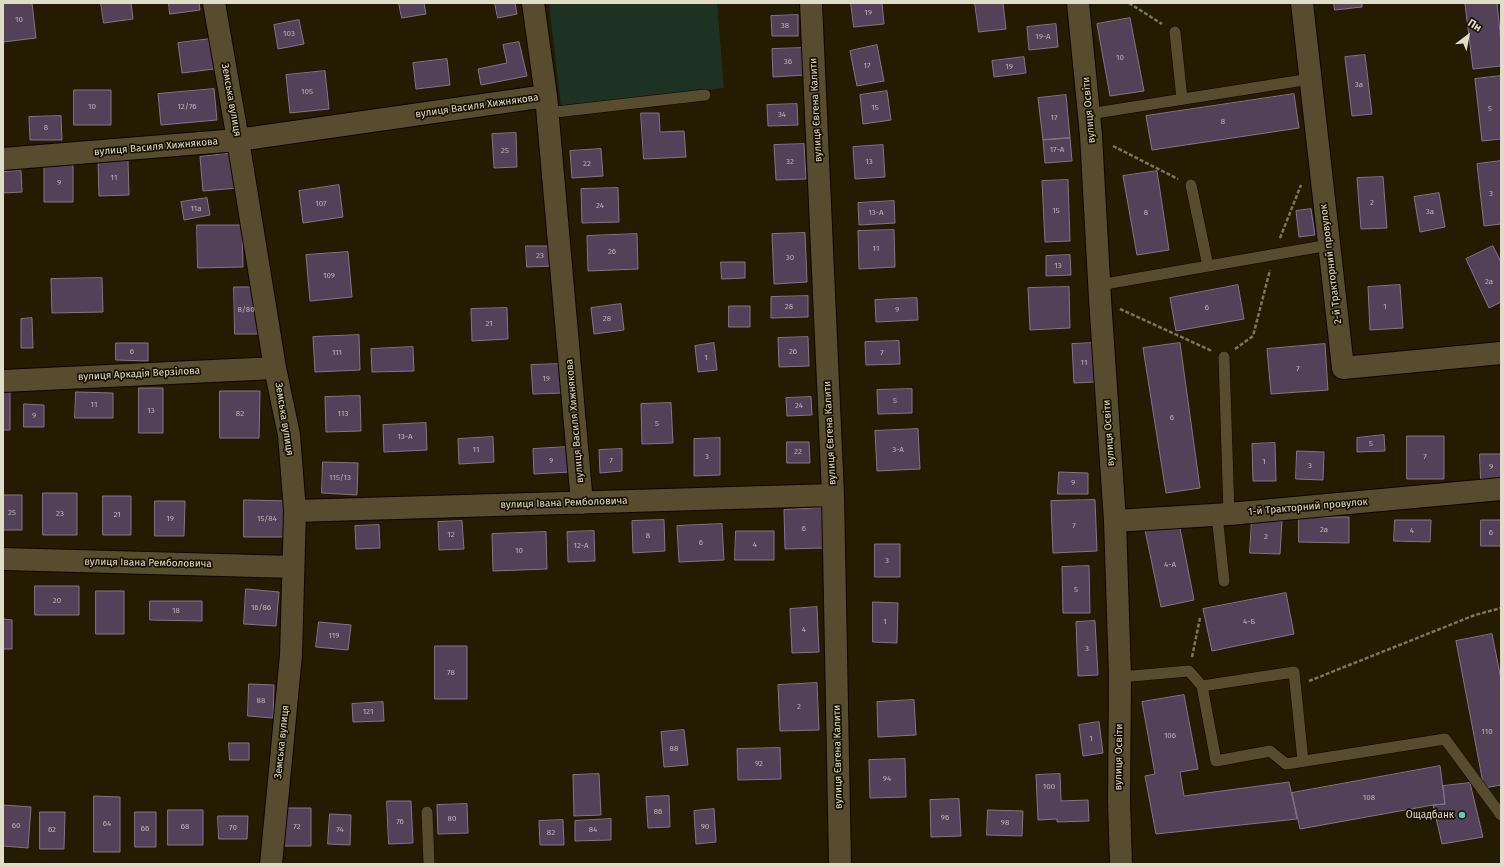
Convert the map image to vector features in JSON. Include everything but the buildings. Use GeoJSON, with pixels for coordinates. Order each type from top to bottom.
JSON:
{"type":"FeatureCollection","features":[{"type":"Feature","properties":{"kind":"street","name":"Земська вулиця"},"geometry":{"type":"LineString","coordinates":[[214,3],[275,368],[289,435],[295,511],[291,655],[271,864]]}},
{"type":"Feature","properties":{"kind":"street"},"geometry":{"type":"LineString","coordinates":[[533,3],[547,104]]}},
{"type":"Feature","properties":{"kind":"street","name":"вулиця Євгена Калити"},"geometry":{"type":"LineString","coordinates":[[811,3],[833,495],[840,864]]}},
{"type":"Feature","properties":{"kind":"street","name":"вулиця Освіти"},"geometry":{"type":"LineString","coordinates":[[1078,3],[1091,135],[1115,521],[1120,677],[1119,802],[1121,864]]}},
{"type":"Feature","properties":{"kind":"street","name":"2-й Тракторний провулок"},"geometry":{"type":"LineString","coordinates":[[1302,3],[1343,368],[1501,352]]}},
{"type":"Feature","properties":{"kind":"street","name":"вулиця Василя Хижнякова"},"geometry":{"type":"LineString","coordinates":[[3,159],[238,140],[547,104],[582,503]]}},
{"type":"Feature","properties":{"kind":"street","name":"вулиця Аркадія Верзілова"},"geometry":{"type":"LineString","coordinates":[[3,381],[275,368]]}},
{"type":"Feature","properties":{"kind":"street","name":"1-й Тракторний провулок"},"geometry":{"type":"LineString","coordinates":[[1115,521],[1223,515],[1501,489]]}},
{"type":"Feature","properties":{"kind":"street","name":"вулиця Івана Ремболовича"},"geometry":{"type":"LineString","coordinates":[[295,511],[833,495]]}},
{"type":"Feature","properties":{"kind":"street","name":"вулиця Івана Ремболовича"},"geometry":{"type":"LineString","coordinates":[[3,559],[293,567]]}},
{"type":"Feature","properties":{"kind":"lane"},"geometry":{"type":"LineString","coordinates":[[1175,32],[1182,99]]}},
{"type":"Feature","properties":{"kind":"lane"},"geometry":{"type":"LineString","coordinates":[[1089,114],[1310,79]]}},
{"type":"Feature","properties":{"kind":"lane"},"geometry":{"type":"LineString","coordinates":[[547,104],[705,95]]}},
{"type":"Feature","properties":{"kind":"lane"},"geometry":{"type":"LineString","coordinates":[[1191,185],[1208,266]]}},
{"type":"Feature","properties":{"kind":"lane"},"geometry":{"type":"LineString","coordinates":[[1100,292],[1208,266],[1329,245]]}},
{"type":"Feature","properties":{"kind":"lane"},"geometry":{"type":"LineString","coordinates":[[1224,357],[1224,581]]}},
{"type":"Feature","properties":{"kind":"lane"},"geometry":{"type":"LineString","coordinates":[[1120,677],[1189,671],[1202,686],[1216,760],[1270,751],[1286,764],[1445,739],[1501,815]]}},
{"type":"Feature","properties":{"kind":"lane"},"geometry":{"type":"LineString","coordinates":[[1202,686],[1294,672],[1303,761]]}},
{"type":"Feature","properties":{"kind":"lane"},"geometry":{"type":"LineString","coordinates":[[427,812],[429,864]]}},
{"type":"Feature","properties":{"kind":"path"},"geometry":{"type":"LineString","coordinates":[[1129,3],[1175,32]]}},
{"type":"Feature","properties":{"kind":"path"},"geometry":{"type":"LineString","coordinates":[[1091,135],[1191,185]]}},
{"type":"Feature","properties":{"kind":"path"},"geometry":{"type":"LineString","coordinates":[[1100,292],[1224,357],[1253,336],[1274,254],[1301,184]]}},
{"type":"Feature","properties":{"kind":"path"},"geometry":{"type":"LineString","coordinates":[[1295,686],[1475,615],[1501,608]]}},
{"type":"Feature","properties":{"kind":"path"},"geometry":{"type":"LineString","coordinates":[[1189,671],[1200,618]]}},
{"type":"Feature","properties":{"kind":"green space"},"geometry":{"type":"Polygon","coordinates":[[[549,3],[717,3],[724,88],[561,107],[549,3]]]}},
{"type":"Feature","properties":{"kind":"place","name":"Ощадбанк"},"geometry":{"type":"Point","coordinates":[1462,815]}}]}
